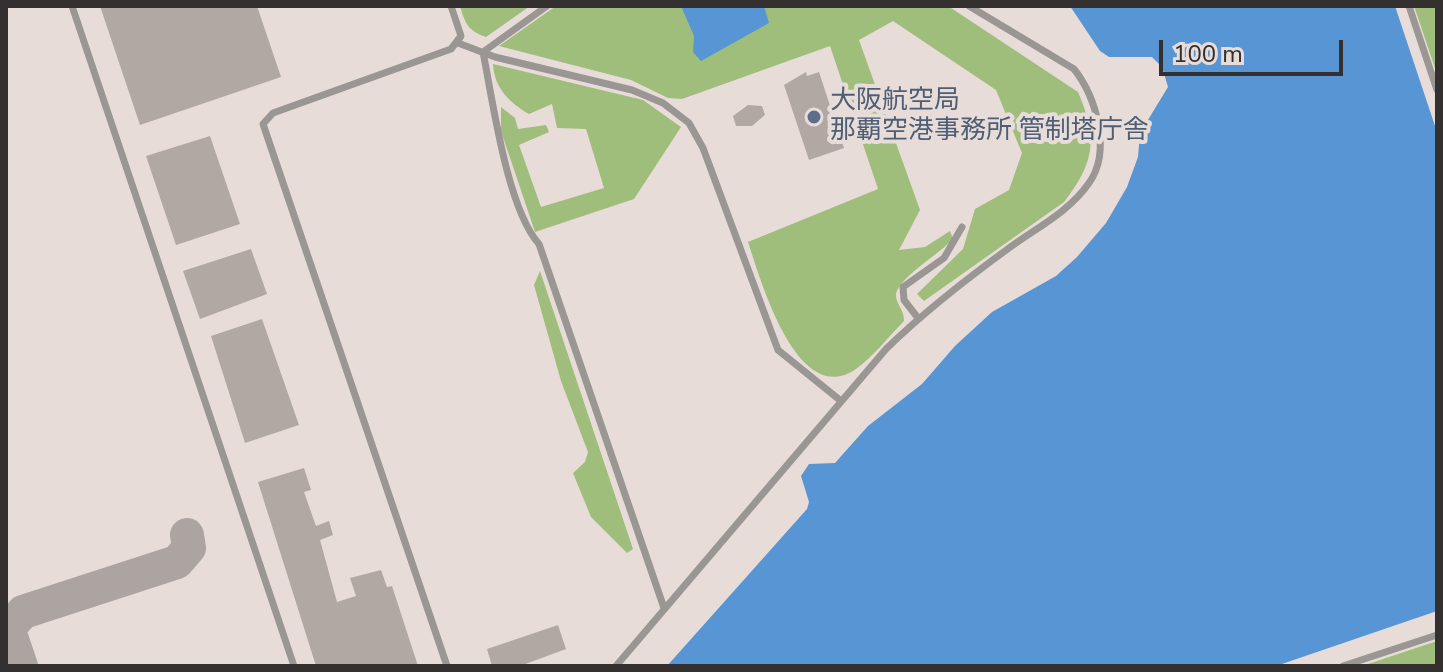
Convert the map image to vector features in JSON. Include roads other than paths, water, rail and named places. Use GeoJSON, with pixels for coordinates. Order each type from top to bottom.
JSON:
{"type":"FeatureCollection","features":[{"type":"Feature","properties":{"kind":"lane"},"geometry":{"type":"LineString","coordinates":[[72,6],[294,666]]}},
{"type":"Feature","properties":{"kind":"lane"},"geometry":{"type":"LineString","coordinates":[[447,666],[263,124],[273,113],[398,70],[458,43],[461,36],[451,6]]}},
{"type":"Feature","properties":{"kind":"lane"},"geometry":{"type":"LineString","coordinates":[[483,52],[547,6]]}},
{"type":"Feature","properties":{"kind":"lane"},"geometry":{"type":"LineString","coordinates":[[616,666],[841,401],[918,318],[1070,205],[1091,181],[1099,142],[1097,118],[1086,84],[1074,69],[969,6]]}},
{"type":"Feature","properties":{"kind":"lane"},"geometry":{"type":"LineString","coordinates":[[1409,6],[1437,90]]}},
{"type":"Feature","properties":{"kind":"lane"},"geometry":{"type":"LineString","coordinates":[[458,43],[632,90],[663,103],[689,123],[703,148],[778,350],[841,401]]}},
{"type":"Feature","properties":{"kind":"lane"},"geometry":{"type":"LineString","coordinates":[[483,52],[498,129],[526,230],[539,244],[664,608]]}},
{"type":"Feature","properties":{"kind":"lane"},"geometry":{"type":"LineString","coordinates":[[918,318],[904,300],[903,287],[944,258],[962,227]]}},
{"type":"Feature","properties":{"kind":"lane"},"geometry":{"type":"LineString","coordinates":[[1343,666],[1437,635]]}},
{"type":"Feature","properties":{"kind":"water"},"geometry":{"type":"Polygon","coordinates":[[[681,6],[764,6],[769,23],[701,61],[693,52],[694,36],[681,6]]]}},
{"type":"Feature","properties":{"kind":"water"},"geometry":{"type":"Polygon","coordinates":[[[1070,6],[1395,6],[1437,132],[1437,611],[1276,666],[667,666],[807,509],[809,502],[801,476],[809,464],[835,463],[868,426],[922,384],[955,346],[992,312],[1056,276],[1106,223],[1127,187],[1138,157],[1140,133],[1168,87],[1162,67],[1152,57],[1109,57],[1100,51],[1070,6]]]}},
{"type":"Feature","properties":{"kind":"place","name":"大阪航空局 那覇空港事務所 管制塔庁舎"},"geometry":{"type":"Point","coordinates":[814,117]}}]}
